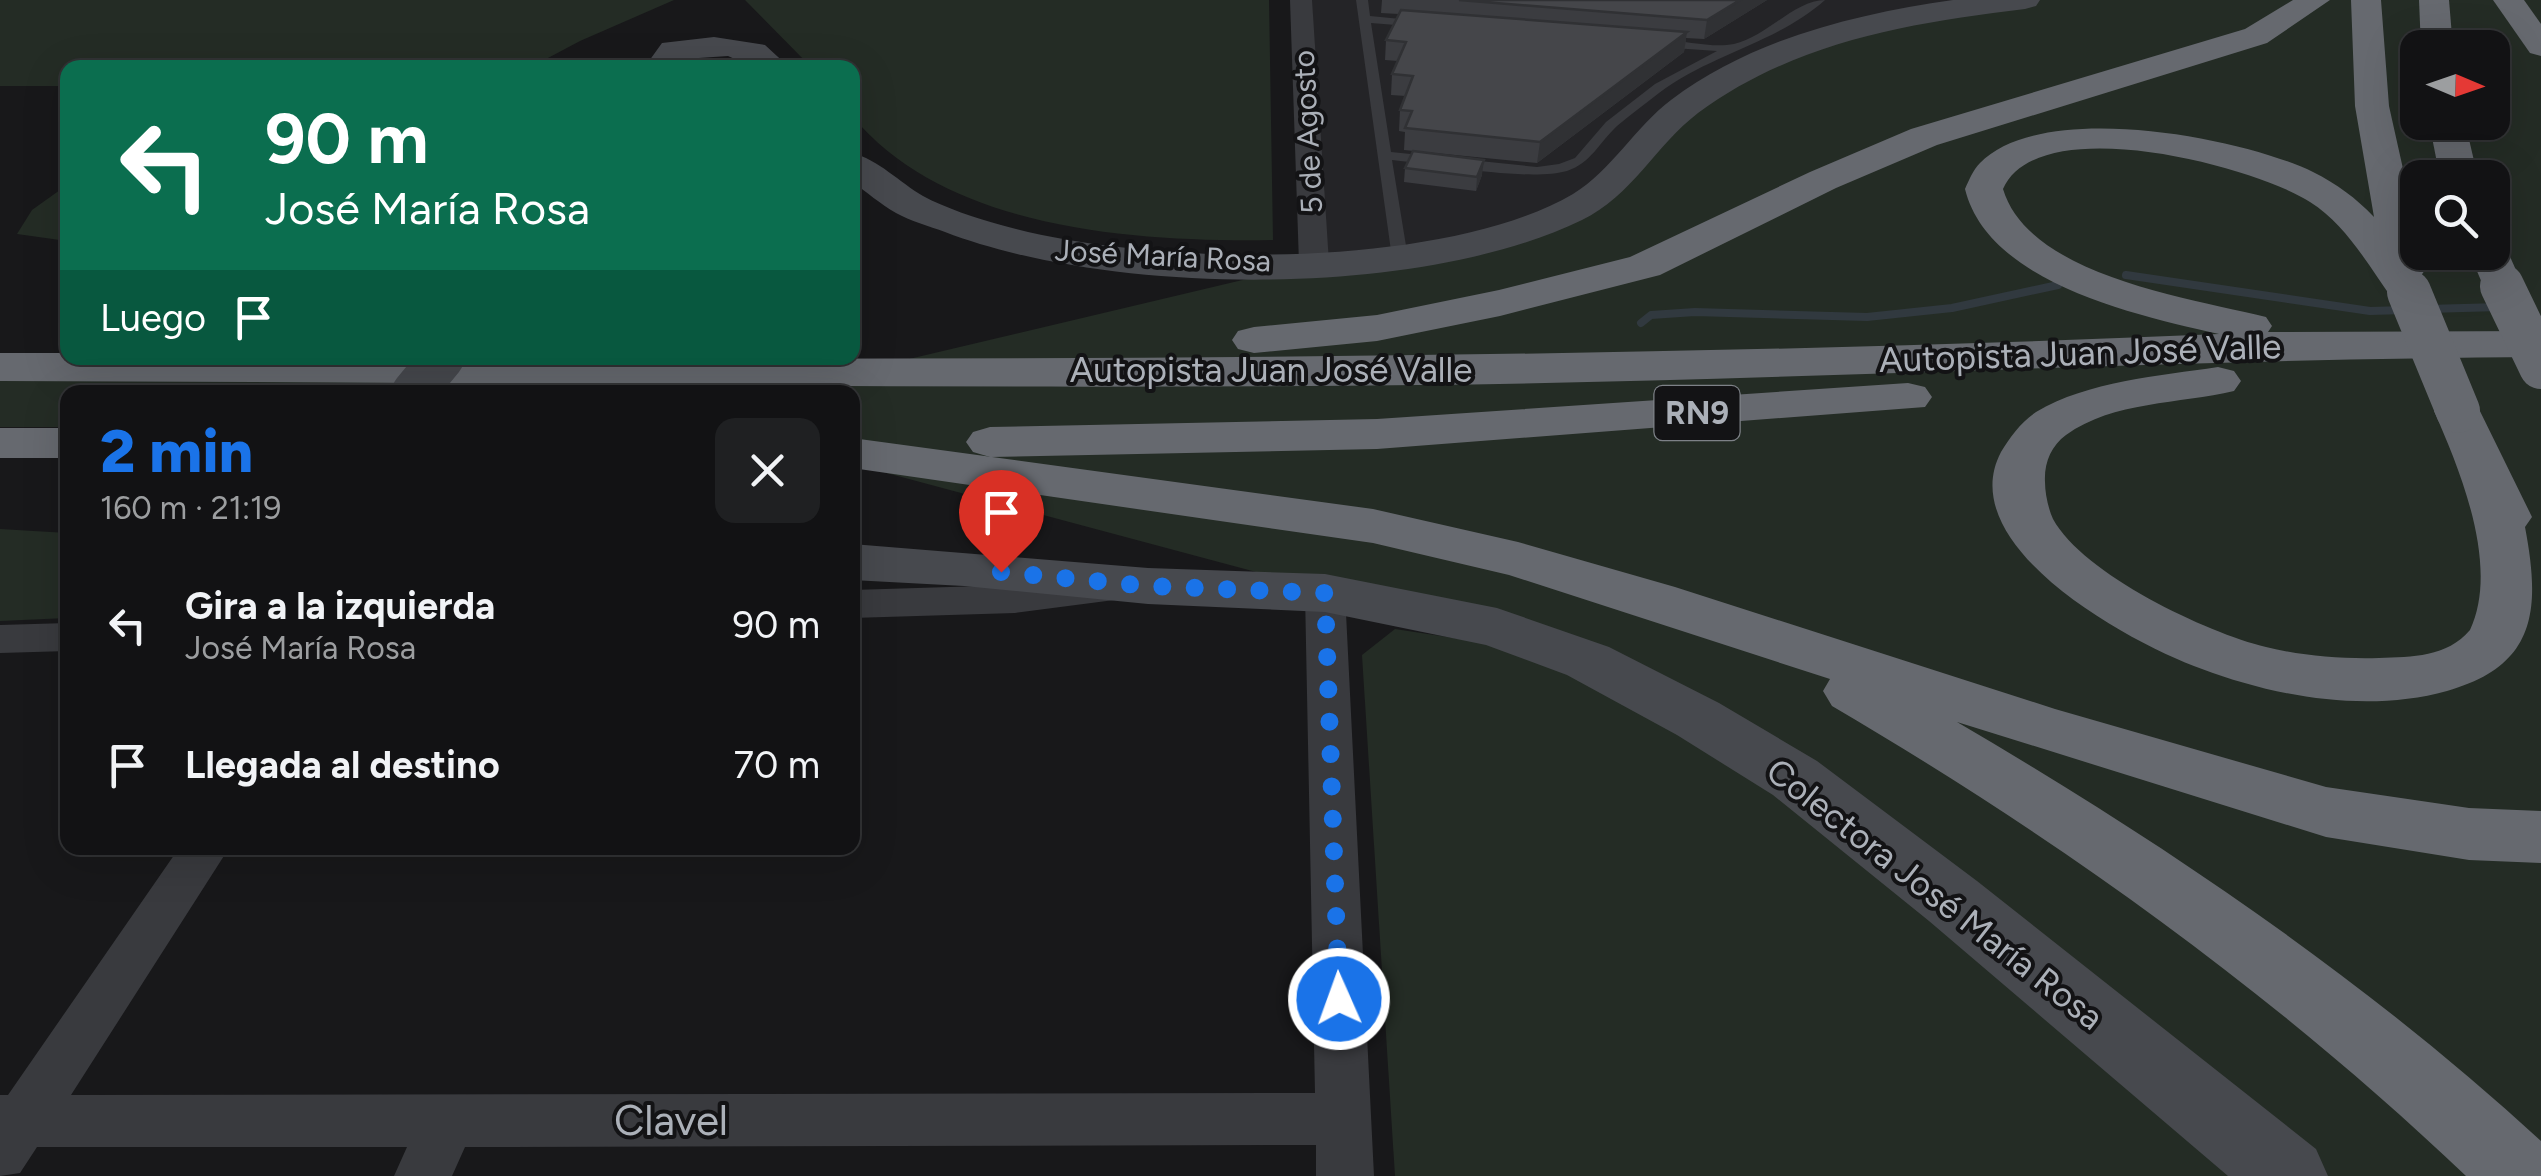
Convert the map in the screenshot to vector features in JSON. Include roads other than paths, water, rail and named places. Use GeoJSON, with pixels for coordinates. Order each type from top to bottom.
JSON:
{"type":"FeatureCollection","features":[{"type":"Feature","properties":{"kind":"highway"},"geometry":{"type":"LineString","coordinates":[[871,368],[1377,328],[1500,304],[1645,266],[1823,180],[1924,137],[2256,36],[2314,0]]}},
{"type":"Feature","properties":{"kind":"highway"},"geometry":{"type":"LineString","coordinates":[[2366,0],[2364,19],[2372,106],[2409,292],[2489,484],[2541,586]]}},
{"type":"Feature","properties":{"kind":"highway"},"geometry":{"type":"LineString","coordinates":[[2434,0],[2435,30]]}},
{"type":"Feature","properties":{"kind":"highway"},"geometry":{"type":"LineString","coordinates":[[2508,0],[2541,46]]}},
{"type":"Feature","properties":{"kind":"highway"},"geometry":{"type":"LineString","coordinates":[[2402,342],[2228,323],[2110,290],[2064,270],[2019,243],[1992,214],[1984,189],[1994,169],[2017,154],[2047,145],[2126,140],[2210,150],[2291,175],[2324,193],[2354,217],[2409,292]]}},
{"type":"Feature","properties":{"kind":"highway"},"geometry":{"type":"LineString","coordinates":[[2495,270],[2541,369]]}},
{"type":"Feature","properties":{"kind":"highway","name":"Autopista Juan José Valle"},"geometry":{"type":"LineString","coordinates":[[0,367],[1216,372],[1665,368],[2402,342],[2541,344]]}},
{"type":"Feature","properties":{"kind":"highway","name":"Autopista Juan José Valle"},"geometry":{"type":"LineString","coordinates":[[860,443],[1377,434],[1885,398],[2541,369]]}},
{"type":"Feature","properties":{"kind":"highway"},"geometry":{"type":"LineString","coordinates":[[2218,381],[2108,402],[2053,421],[2030,443],[2018,475],[2026,518],[2054,554],[2096,592],[2147,623],[2197,644],[2248,663],[2317,678],[2370,680],[2422,676],[2468,664],[2494,642],[2508,608],[2508,580],[2489,484]]}},
{"type":"Feature","properties":{"kind":"highway"},"geometry":{"type":"LineString","coordinates":[[0,442],[60,443]]}},
{"type":"Feature","properties":{"kind":"highway"},"geometry":{"type":"LineString","coordinates":[[860,454],[1373,526],[1535,565],[2118,752],[2326,812],[2469,834],[2541,836]]}},
{"type":"Feature","properties":{"kind":"highway"},"geometry":{"type":"LineString","coordinates":[[1746,631],[2020,788],[2150,876],[2314,998],[2522,1176]]}},
{"type":"Feature","properties":{"kind":"main road"},"geometry":{"type":"LineString","coordinates":[[1314,263],[1400,258],[1475,244],[1544,222],[1597,195],[1681,109],[1734,74],[1838,33],[1956,3],[2025,0]]}},
{"type":"Feature","properties":{"kind":"main road"},"geometry":{"type":"LineString","coordinates":[[666,60],[674,50],[726,46],[755,52],[764,60]]}},
{"type":"Feature","properties":{"kind":"main road","name":"José María Rosa"},"geometry":{"type":"LineString","coordinates":[[860,171],[880,188],[911,205],[998,239],[1039,249],[1179,263],[1314,263]]}},
{"type":"Feature","properties":{"kind":"main road"},"geometry":{"type":"LineString","coordinates":[[420,385],[436,365]]}},
{"type":"Feature","properties":{"kind":"main road"},"geometry":{"type":"LineString","coordinates":[[860,563],[1148,586],[1325,593]]}},
{"type":"Feature","properties":{"kind":"main road","name":"Colectora José María Rosa"},"geometry":{"type":"LineString","coordinates":[[1325,593],[1497,628],[1570,654],[1795,778],[2288,1176]]}},
{"type":"Feature","properties":{"kind":"street","name":"5 de Agosto"},"geometry":{"type":"LineString","coordinates":[[1301,0],[1314,263]]}},
{"type":"Feature","properties":{"kind":"street"},"geometry":{"type":"LineString","coordinates":[[860,604],[1016,598],[1148,586]]}},
{"type":"Feature","properties":{"kind":"street"},"geometry":{"type":"LineString","coordinates":[[1325,593],[1345,1176]]}},
{"type":"Feature","properties":{"kind":"street"},"geometry":{"type":"LineString","coordinates":[[0,640],[60,636]]}},
{"type":"Feature","properties":{"kind":"street"},"geometry":{"type":"LineString","coordinates":[[7,1132],[200,855]]}},
{"type":"Feature","properties":{"kind":"street","name":"Clavel"},"geometry":{"type":"LineString","coordinates":[[7,1132],[448,1120],[1343,1118]]}},
{"type":"Feature","properties":{"kind":"street"},"geometry":{"type":"LineString","coordinates":[[424,1176],[448,1120]]}},
{"type":"Feature","properties":{"kind":"lane"},"geometry":{"type":"LineString","coordinates":[[1362,0],[1400,258]]}},
{"type":"Feature","properties":{"kind":"lane"},"geometry":{"type":"LineString","coordinates":[[1384,155],[1537,171],[1561,168],[1580,160],[1611,125],[1659,87],[1732,48],[1772,32],[1820,0]]}},
{"type":"Feature","properties":{"kind":"lane"},"geometry":{"type":"LineString","coordinates":[[1364,20],[1442,26]]}},
{"type":"Feature","properties":{"kind":"lane"},"geometry":{"type":"LineString","coordinates":[[1635,41],[1732,48]]}},
{"type":"Feature","properties":{"kind":"waterway"},"geometry":{"type":"LineString","coordinates":[[2126,275],[2370,311],[2405,310]]}},
{"type":"Feature","properties":{"kind":"waterway"},"geometry":{"type":"LineString","coordinates":[[1641,323],[1651,315],[1695,312],[1867,317],[1952,308],[2058,285]]}},
{"type":"Feature","properties":{"kind":"waterway"},"geometry":{"type":"LineString","coordinates":[[2427,309],[2500,307]]}}]}
